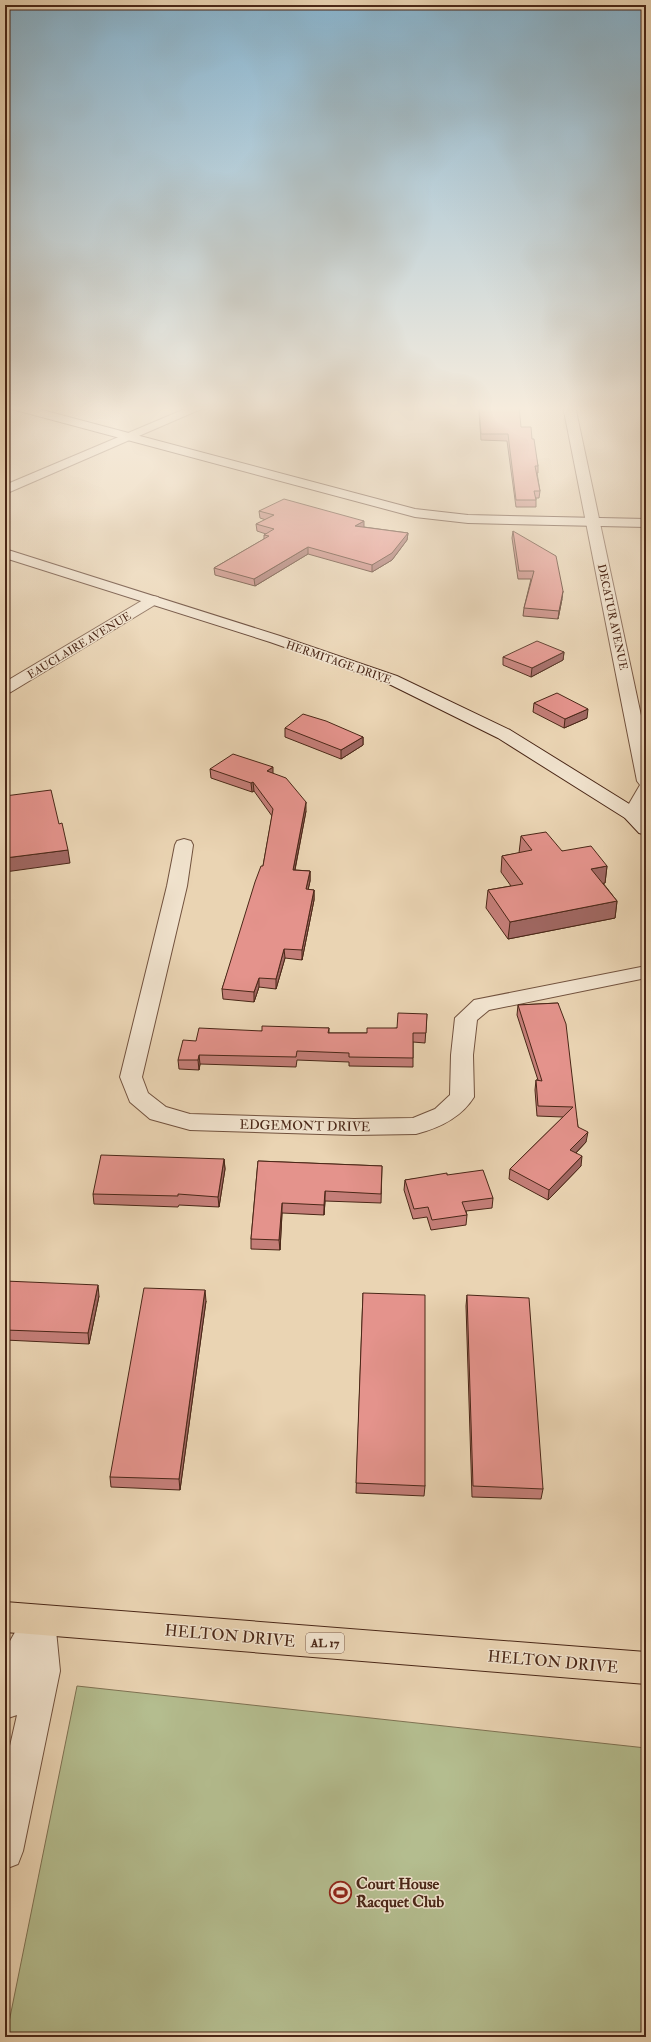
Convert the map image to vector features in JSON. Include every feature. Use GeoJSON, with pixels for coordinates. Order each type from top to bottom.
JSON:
{"type":"FeatureCollection","features":[{"type":"Feature","properties":{"kind":"main road","name":"HELTON DRIVE"},"geometry":{"type":"LineString","coordinates":[[5,1617],[646,1668]]}},
{"type":"Feature","properties":{"kind":"street"},"geometry":{"type":"LineString","coordinates":[[371,501],[415,513],[468,519],[646,523]]}},
{"type":"Feature","properties":{"kind":"street","name":"DECATUR AVENUE"},"geometry":{"type":"LineString","coordinates":[[589,501],[646,781]]}},
{"type":"Feature","properties":{"kind":"street","name":"HERMITAGE DRIVE"},"geometry":{"type":"LineString","coordinates":[[5,553],[154,600],[391,679],[504,734],[632,814],[646,829]]}},
{"type":"Feature","properties":{"kind":"street","name":"EAUCLAIRE AVENUE"},"geometry":{"type":"LineString","coordinates":[[5,689],[154,600]]}},
{"type":"Feature","properties":{"kind":"street"},"geometry":{"type":"LineString","coordinates":[[632,814],[646,789]]}},
{"type":"Feature","properties":{"kind":"street","name":"EDGEMONT DRIVE"},"geometry":{"type":"LineString","coordinates":[[184,845],[177,886],[131,1077],[138,1097],[158,1113],[190,1122],[354,1127],[416,1126],[443,1114],[462,1097],[462,1055],[466,1018],[482,1004],[541,994],[646,972]]}},
{"type":"Feature","properties":{"kind":"street"},"geometry":{"type":"LineString","coordinates":[[5,1703],[12,1670],[39,1620]]}},
{"type":"Feature","properties":{"kind":"street"},"geometry":{"type":"LineString","coordinates":[[5,1851],[43,1671],[39,1620]]}},
{"type":"Feature","properties":{"kind":"green space","name":"Court House Racquet Club"},"geometry":{"type":"Polygon","coordinates":[[[77,1686],[646,1748],[646,2037],[6,2037],[77,1686]]]}},
{"type":"Feature","properties":{"kind":"building"},"geometry":{"type":"Polygon","coordinates":[[[279,501],[292,501],[364,521],[355,526],[408,533],[392,553],[372,565],[308,547],[254,579],[214,568],[269,536],[264,535],[274,529],[256,524],[274,515],[259,511],[279,501]]]}},
{"type":"Feature","properties":{"kind":"building"},"geometry":{"type":"Polygon","coordinates":[[[513,531],[556,556],[563,591],[559,611],[524,608],[534,571],[519,571],[513,531]]]}},
{"type":"Feature","properties":{"kind":"building"},"geometry":{"type":"Polygon","coordinates":[[[646,546],[646,559],[643,550],[646,546]]]}},
{"type":"Feature","properties":{"kind":"building"},"geometry":{"type":"Polygon","coordinates":[[[537,641],[564,652],[532,668],[503,657],[537,641]]]}},
{"type":"Feature","properties":{"kind":"building"},"geometry":{"type":"Polygon","coordinates":[[[557,693],[588,709],[565,719],[534,703],[557,693]]]}},
{"type":"Feature","properties":{"kind":"building"},"geometry":{"type":"Polygon","coordinates":[[[303,714],[326,721],[363,737],[341,750],[285,728],[303,714]]]}},
{"type":"Feature","properties":{"kind":"building"},"geometry":{"type":"Polygon","coordinates":[[[233,754],[273,767],[267,771],[286,778],[306,802],[293,870],[310,871],[306,889],[314,890],[302,950],[284,949],[276,979],[259,978],[254,992],[222,989],[255,882],[261,866],[263,866],[273,809],[253,782],[251,783],[210,769],[233,754]]]}},
{"type":"Feature","properties":{"kind":"building"},"geometry":{"type":"Polygon","coordinates":[[[51,790],[59,824],[62,823],[68,850],[5,858],[5,796],[51,790]]]}},
{"type":"Feature","properties":{"kind":"building"},"geometry":{"type":"Polygon","coordinates":[[[546,832],[562,851],[591,846],[607,866],[591,869],[617,901],[510,922],[488,890],[523,884],[502,856],[532,850],[521,836],[546,832]]]}},
{"type":"Feature","properties":{"kind":"building"},"geometry":{"type":"Polygon","coordinates":[[[558,1003],[566,1024],[578,1127],[588,1132],[570,1150],[582,1156],[549,1190],[510,1169],[573,1107],[538,1106],[536,1080],[542,1081],[518,1005],[558,1003]]]}},
{"type":"Feature","properties":{"kind":"building"},"geometry":{"type":"Polygon","coordinates":[[[398,1013],[427,1014],[426,1033],[413,1033],[413,1058],[349,1057],[349,1053],[297,1051],[296,1057],[199,1055],[198,1060],[178,1060],[183,1040],[196,1041],[199,1028],[262,1031],[262,1026],[329,1028],[328,1033],[367,1033],[367,1028],[397,1028],[398,1013]]]}},
{"type":"Feature","properties":{"kind":"building"},"geometry":{"type":"Polygon","coordinates":[[[101,1155],[224,1159],[218,1197],[178,1194],[178,1196],[93,1194],[101,1155]]]}},
{"type":"Feature","properties":{"kind":"building"},"geometry":{"type":"Polygon","coordinates":[[[258,1161],[382,1166],[381,1194],[325,1191],[324,1205],[282,1203],[279,1240],[251,1239],[258,1161]]]}},
{"type":"Feature","properties":{"kind":"building"},"geometry":{"type":"Polygon","coordinates":[[[483,1170],[493,1198],[462,1202],[467,1215],[432,1220],[428,1207],[414,1209],[405,1180],[447,1173],[447,1175],[483,1170]]]}},
{"type":"Feature","properties":{"kind":"building"},"geometry":{"type":"Polygon","coordinates":[[[5,1281],[98,1285],[88,1333],[5,1330],[5,1281]]]}},
{"type":"Feature","properties":{"kind":"building"},"geometry":{"type":"Polygon","coordinates":[[[144,1288],[205,1290],[179,1479],[110,1477],[144,1288]]]}},
{"type":"Feature","properties":{"kind":"building"},"geometry":{"type":"Polygon","coordinates":[[[363,1293],[425,1295],[425,1486],[356,1483],[363,1293]]]}},
{"type":"Feature","properties":{"kind":"building"},"geometry":{"type":"Polygon","coordinates":[[[467,1295],[529,1298],[543,1489],[473,1486],[467,1295]]]}},
{"type":"Feature","properties":{"kind":"place","name":"Court House Racquet Club"},"geometry":{"type":"Point","coordinates":[341,1892]}}]}
